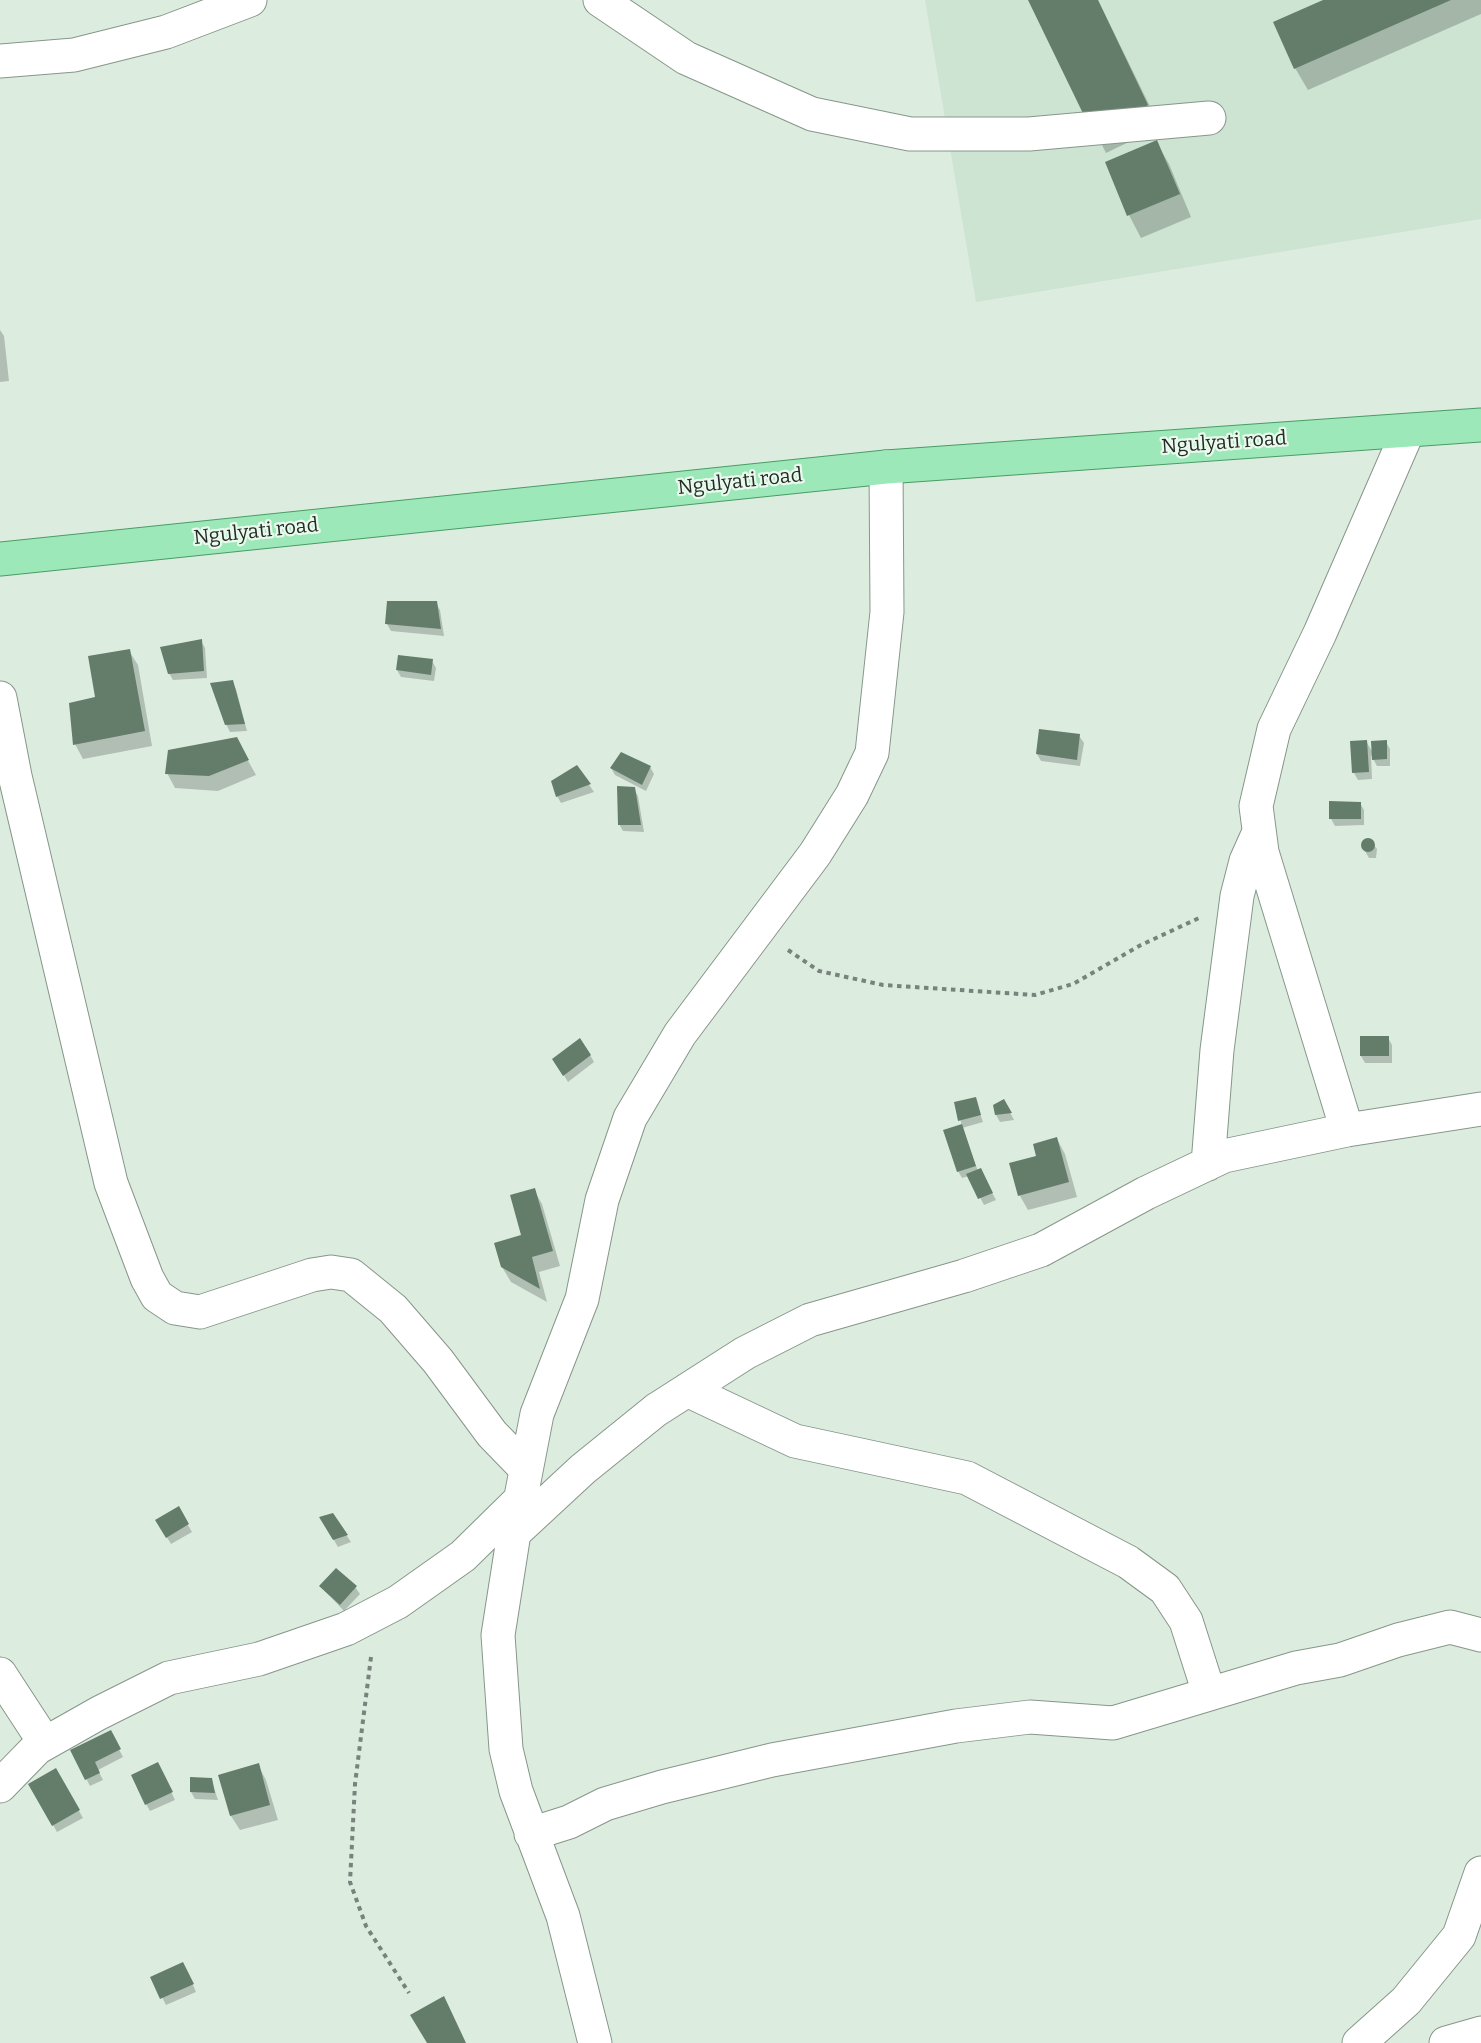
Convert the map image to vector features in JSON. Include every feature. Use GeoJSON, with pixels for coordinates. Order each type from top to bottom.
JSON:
{"type":"FeatureCollection","features":[{"type":"Feature","properties":{"kind":"main road","name":"Ngulyati road"},"geometry":{"type":"LineString","coordinates":[[0,559],[886,467],[1481,425]]}},
{"type":"Feature","properties":{"kind":"street"},"geometry":{"type":"LineString","coordinates":[[0,61],[74,55],[166,32],[250,0]]}},
{"type":"Feature","properties":{"kind":"street"},"geometry":{"type":"LineString","coordinates":[[600,0],[686,58],[812,114],[900,131],[1029,134],[1209,118]]}},
{"type":"Feature","properties":{"kind":"street"},"geometry":{"type":"LineString","coordinates":[[1347,1130],[1263,852],[1256,806],[1274,729],[1320,633],[1408,431]]}},
{"type":"Feature","properties":{"kind":"street"},"geometry":{"type":"LineString","coordinates":[[595,2043],[563,1916],[516,1791],[506,1749],[498,1635],[523,1484],[537,1414],[582,1299],[602,1200],[630,1118],[680,1034],[815,854],[852,795],[872,753],[887,612],[886,467]]}},
{"type":"Feature","properties":{"kind":"street"},"geometry":{"type":"LineString","coordinates":[[0,698],[3,735],[111,1183],[147,1278],[157,1296],[175,1308],[200,1312],[312,1275],[331,1272],[351,1275],[393,1310],[438,1361],[492,1434],[523,1484]]}},
{"type":"Feature","properties":{"kind":"street"},"geometry":{"type":"LineString","coordinates":[[1208,1164],[1217,1050],[1237,897],[1246,861],[1259,832]]}},
{"type":"Feature","properties":{"kind":"street"},"geometry":{"type":"LineString","coordinates":[[514,1533],[584,1469],[656,1410],[745,1353],[810,1320],[964,1276],[1041,1250],[1146,1193],[1224,1156],[1347,1130],[1481,1109]]}},
{"type":"Feature","properties":{"kind":"street"},"geometry":{"type":"LineString","coordinates":[[687,1389],[795,1441],[967,1478],[1128,1562],[1165,1589],[1186,1621],[1209,1694]]}},
{"type":"Feature","properties":{"kind":"street"},"geometry":{"type":"LineString","coordinates":[[0,1786],[37,1748],[169,1678],[259,1659],[346,1629],[398,1602],[463,1556],[523,1484]]}},
{"type":"Feature","properties":{"kind":"street"},"geometry":{"type":"LineString","coordinates":[[531,1834],[569,1822],[605,1804],[662,1787],[772,1760],[956,1726],[1030,1717],[1113,1723],[1296,1668],[1340,1660],[1398,1640],[1450,1627],[1481,1635]]}},
{"type":"Feature","properties":{"kind":"street"},"geometry":{"type":"LineString","coordinates":[[0,1674],[45,1743]]}},
{"type":"Feature","properties":{"kind":"street"},"geometry":{"type":"LineString","coordinates":[[1359,2043],[1406,2001],[1459,1936],[1481,1873]]}},
{"type":"Feature","properties":{"kind":"street"},"geometry":{"type":"LineString","coordinates":[[1446,2043],[1481,2032]]}},
{"type":"Feature","properties":{"kind":"path"},"geometry":{"type":"LineString","coordinates":[[757,930],[819,971],[883,985],[1035,995],[1073,984],[1142,945],[1237,897]]}},
{"type":"Feature","properties":{"kind":"path"},"geometry":{"type":"LineString","coordinates":[[374,1614],[355,1784],[350,1882],[366,1926],[409,1993]]}},
{"type":"Feature","properties":{"kind":"shaded area"},"geometry":{"type":"Polygon","coordinates":[[[925,0],[1481,0],[1481,219],[976,302],[925,0]]]}},
{"type":"Feature","properties":{"kind":"building"},"geometry":{"type":"Polygon","coordinates":[[[1028,0],[1098,0],[1148,105],[1092,132],[1028,0]]]}},
{"type":"Feature","properties":{"kind":"building"},"geometry":{"type":"Polygon","coordinates":[[[1323,0],[1451,0],[1294,69],[1273,22],[1323,0]]]}},
{"type":"Feature","properties":{"kind":"building"},"geometry":{"type":"Polygon","coordinates":[[[1157,140],[1180,194],[1127,216],[1105,162],[1157,140]]]}},
{"type":"Feature","properties":{"kind":"building"},"geometry":{"type":"Polygon","coordinates":[[[387,601],[437,601],[441,629],[385,624],[387,601]]]}},
{"type":"Feature","properties":{"kind":"building"},"geometry":{"type":"Polygon","coordinates":[[[202,639],[204,671],[168,674],[160,647],[202,639]]]}},
{"type":"Feature","properties":{"kind":"building"},"geometry":{"type":"Polygon","coordinates":[[[130,649],[145,731],[73,745],[69,703],[95,697],[88,656],[130,649]]]}},
{"type":"Feature","properties":{"kind":"building"},"geometry":{"type":"Polygon","coordinates":[[[398,655],[433,659],[431,675],[396,670],[398,655]]]}},
{"type":"Feature","properties":{"kind":"building"},"geometry":{"type":"Polygon","coordinates":[[[233,680],[245,724],[225,725],[210,683],[233,680]]]}},
{"type":"Feature","properties":{"kind":"building"},"geometry":{"type":"Polygon","coordinates":[[[1039,729],[1080,734],[1077,760],[1036,754],[1039,729]]]}},
{"type":"Feature","properties":{"kind":"building"},"geometry":{"type":"Polygon","coordinates":[[[237,737],[249,760],[209,776],[165,774],[168,750],[237,737]]]}},
{"type":"Feature","properties":{"kind":"building"},"geometry":{"type":"Polygon","coordinates":[[[1367,740],[1369,772],[1352,773],[1350,741],[1367,740]]]}},
{"type":"Feature","properties":{"kind":"building"},"geometry":{"type":"Polygon","coordinates":[[[1387,740],[1387,759],[1372,760],[1371,741],[1387,740]]]}},
{"type":"Feature","properties":{"kind":"building"},"geometry":{"type":"Polygon","coordinates":[[[621,752],[651,766],[642,785],[610,768],[621,752]]]}},
{"type":"Feature","properties":{"kind":"building"},"geometry":{"type":"Polygon","coordinates":[[[577,765],[591,784],[556,797],[551,781],[577,765]]]}},
{"type":"Feature","properties":{"kind":"building"},"geometry":{"type":"Polygon","coordinates":[[[617,786],[635,787],[641,825],[618,825],[617,786]]]}},
{"type":"Feature","properties":{"kind":"building"},"geometry":{"type":"Polygon","coordinates":[[[1329,801],[1361,802],[1361,819],[1329,819],[1329,801]]]}},
{"type":"Feature","properties":{"kind":"building"},"geometry":{"type":"Polygon","coordinates":[[[1365,838],[1371,838],[1375,845],[1371,852],[1365,852],[1361,848],[1361,842],[1365,838]]]}},
{"type":"Feature","properties":{"kind":"building"},"geometry":{"type":"Polygon","coordinates":[[[1360,1036],[1389,1036],[1389,1056],[1360,1056],[1360,1036]]]}},
{"type":"Feature","properties":{"kind":"building"},"geometry":{"type":"Polygon","coordinates":[[[580,1038],[591,1055],[563,1076],[552,1059],[580,1038]]]}},
{"type":"Feature","properties":{"kind":"building"},"geometry":{"type":"Polygon","coordinates":[[[976,1097],[981,1115],[958,1121],[954,1102],[976,1097]]]}},
{"type":"Feature","properties":{"kind":"building"},"geometry":{"type":"Polygon","coordinates":[[[1004,1099],[1012,1113],[995,1115],[993,1105],[1004,1099]]]}},
{"type":"Feature","properties":{"kind":"building"},"geometry":{"type":"Polygon","coordinates":[[[962,1124],[976,1166],[957,1172],[943,1130],[962,1124]]]}},
{"type":"Feature","properties":{"kind":"building"},"geometry":{"type":"Polygon","coordinates":[[[1057,1137],[1069,1182],[1018,1196],[1009,1163],[1036,1156],[1033,1144],[1057,1137]]]}},
{"type":"Feature","properties":{"kind":"building"},"geometry":{"type":"Polygon","coordinates":[[[981,1168],[993,1193],[978,1199],[966,1174],[981,1168]]]}},
{"type":"Feature","properties":{"kind":"building"},"geometry":{"type":"Polygon","coordinates":[[[535,1188],[553,1251],[532,1257],[540,1289],[501,1267],[494,1243],[521,1235],[510,1195],[535,1188]]]}},
{"type":"Feature","properties":{"kind":"building"},"geometry":{"type":"Polygon","coordinates":[[[179,1506],[189,1524],[166,1538],[155,1520],[179,1506]]]}},
{"type":"Feature","properties":{"kind":"building"},"geometry":{"type":"Polygon","coordinates":[[[333,1513],[348,1535],[333,1540],[319,1517],[333,1513]]]}},
{"type":"Feature","properties":{"kind":"building"},"geometry":{"type":"Polygon","coordinates":[[[336,1568],[357,1586],[340,1605],[319,1586],[336,1568]]]}},
{"type":"Feature","properties":{"kind":"building"},"geometry":{"type":"Polygon","coordinates":[[[111,1730],[121,1749],[95,1762],[100,1773],[85,1780],[70,1750],[111,1730]]]}},
{"type":"Feature","properties":{"kind":"building"},"geometry":{"type":"Polygon","coordinates":[[[158,1762],[173,1792],[145,1805],[131,1775],[158,1762]]]}},
{"type":"Feature","properties":{"kind":"building"},"geometry":{"type":"Polygon","coordinates":[[[259,1763],[270,1805],[230,1816],[218,1775],[259,1763]]]}},
{"type":"Feature","properties":{"kind":"building"},"geometry":{"type":"Polygon","coordinates":[[[56,1768],[80,1810],[52,1826],[28,1784],[56,1768]]]}},
{"type":"Feature","properties":{"kind":"building"},"geometry":{"type":"Polygon","coordinates":[[[190,1777],[212,1778],[215,1793],[190,1792],[190,1777]]]}},
{"type":"Feature","properties":{"kind":"building"},"geometry":{"type":"Polygon","coordinates":[[[183,1962],[194,1984],[160,1999],[150,1977],[183,1962]]]}},
{"type":"Feature","properties":{"kind":"building"},"geometry":{"type":"Polygon","coordinates":[[[444,1996],[466,2043],[427,2043],[410,2015],[444,1996]]]}}]}
